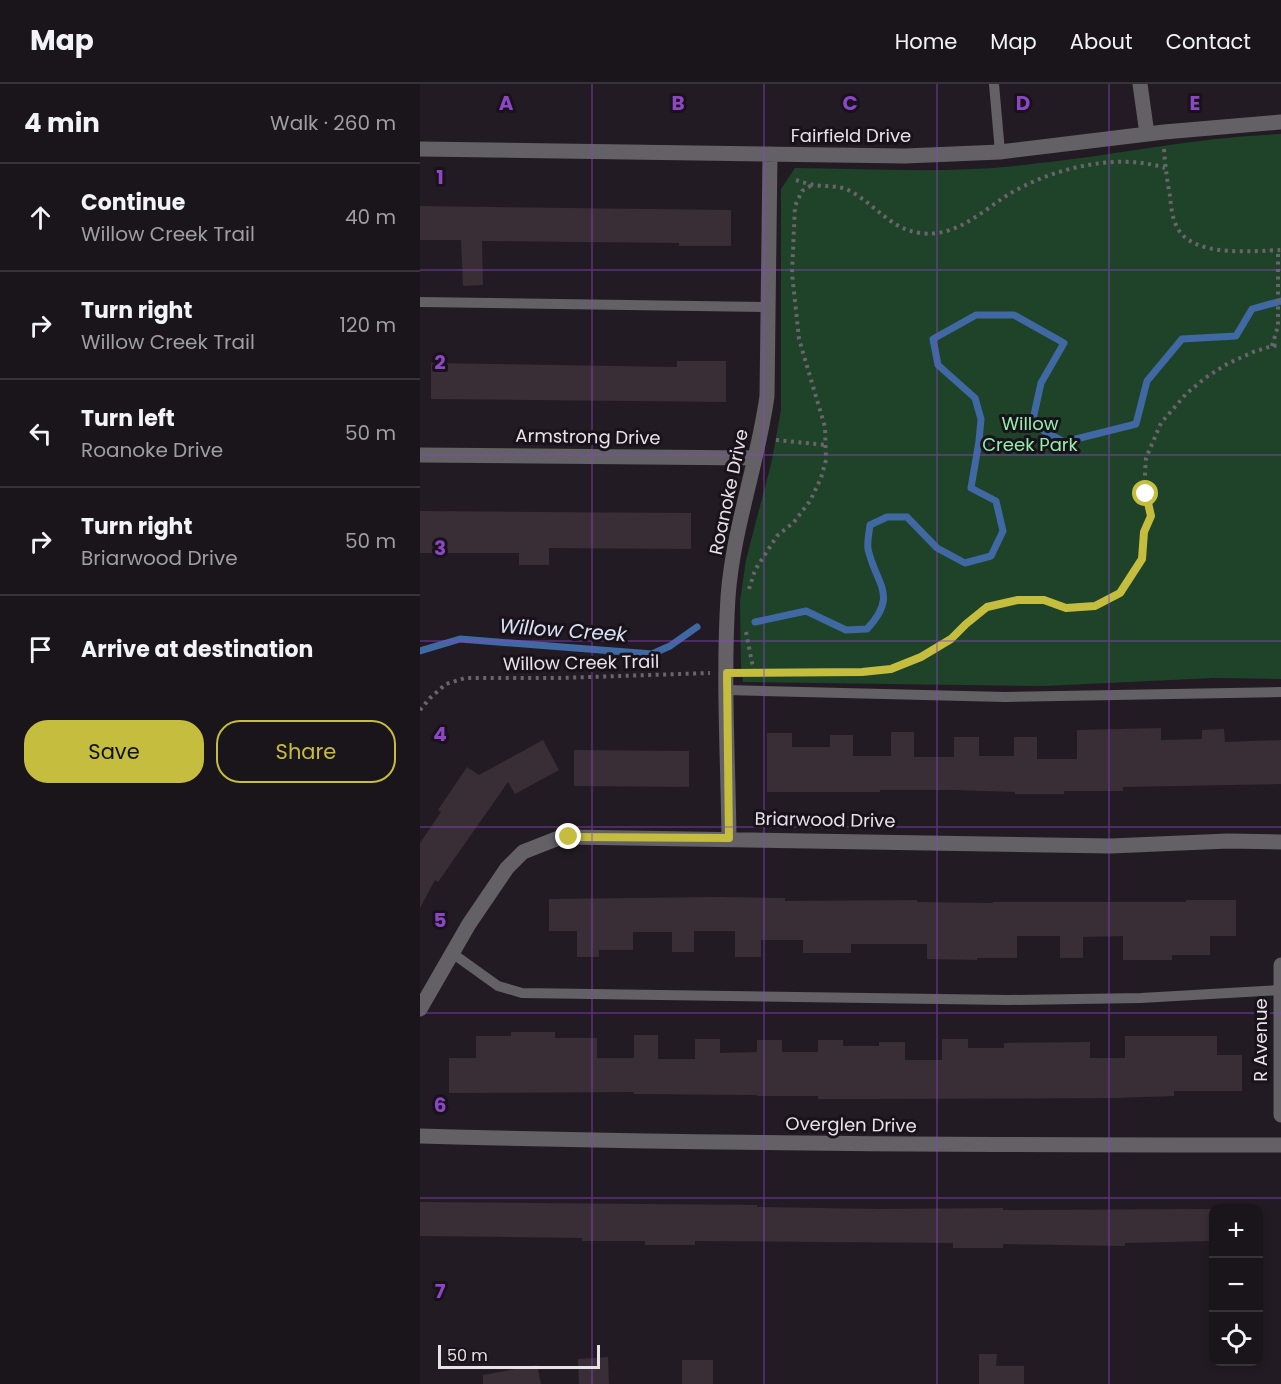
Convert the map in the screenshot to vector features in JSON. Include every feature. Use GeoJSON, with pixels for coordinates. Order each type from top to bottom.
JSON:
{"type":"FeatureCollection","features":[{"type":"Feature","properties":{"kind":"street"},"geometry":{"type":"LineString","coordinates":[[1140,84],[1147,134]]}},
{"type":"Feature","properties":{"kind":"street","name":"Fairfield Drive"},"geometry":{"type":"LineString","coordinates":[[420,149],[905,156],[1000,152],[1164,132],[1281,122]]}},
{"type":"Feature","properties":{"kind":"street","name":"Roanoke Drive"},"geometry":{"type":"LineString","coordinates":[[729,838],[728,597],[767,396],[770,154]]}},
{"type":"Feature","properties":{"kind":"street","name":"Armstrong Drive"},"geometry":{"type":"LineString","coordinates":[[420,455],[755,458]]}},
{"type":"Feature","properties":{"kind":"street","name":"Briarwood Drive"},"geometry":{"type":"LineString","coordinates":[[420,1010],[469,924],[507,868],[523,852],[540,844],[569,837],[1111,846],[1216,841],[1281,842]]}},
{"type":"Feature","properties":{"kind":"street","name":"R Avenue"},"geometry":{"type":"LineString","coordinates":[[1281,965],[1281,1114]]}},
{"type":"Feature","properties":{"kind":"street","name":"Overglen Drive"},"geometry":{"type":"LineString","coordinates":[[420,1136],[607,1142],[875,1145],[1281,1145]]}},
{"type":"Feature","properties":{"kind":"lane"},"geometry":{"type":"LineString","coordinates":[[994,84],[1000,152]]}},
{"type":"Feature","properties":{"kind":"lane"},"geometry":{"type":"LineString","coordinates":[[420,302],[768,307]]}},
{"type":"Feature","properties":{"kind":"lane"},"geometry":{"type":"LineString","coordinates":[[727,690],[1005,697],[1281,692]]}},
{"type":"Feature","properties":{"kind":"lane"},"geometry":{"type":"LineString","coordinates":[[452,953],[498,986],[522,993],[1009,1000],[1141,998],[1281,990]]}},
{"type":"Feature","properties":{"kind":"path"},"geometry":{"type":"LineString","coordinates":[[1164,132],[1165,168],[1177,229],[1188,240],[1200,247],[1215,250],[1279,250],[1278,326],[1272,346]]}},
{"type":"Feature","properties":{"kind":"path"},"geometry":{"type":"LineString","coordinates":[[796,180],[848,190],[899,227],[919,233],[941,233],[959,227],[1008,195],[1035,182],[1080,166],[1130,162],[1150,163],[1165,168]]}},
{"type":"Feature","properties":{"kind":"path"},"geometry":{"type":"LineString","coordinates":[[748,597],[755,570],[771,544],[810,501],[821,478],[826,460],[825,427],[799,339],[792,273],[795,206],[802,191],[813,185]]}},
{"type":"Feature","properties":{"kind":"path","name":"Willow Creek Trail"},"geometry":{"type":"LineString","coordinates":[[420,710],[446,684],[465,678],[862,672],[891,669],[921,657],[951,639],[987,607],[1018,600],[1044,600],[1066,608],[1095,606],[1120,593],[1142,559],[1144,532],[1151,516],[1146,494],[1146,458],[1161,423],[1186,394],[1205,378],[1227,364],[1272,346],[1281,345]]}},
{"type":"Feature","properties":{"kind":"path"},"geometry":{"type":"LineString","coordinates":[[760,438],[826,445]]}},
{"type":"Feature","properties":{"kind":"path"},"geometry":{"type":"LineString","coordinates":[[746,625],[754,673]]}},
{"type":"Feature","properties":{"kind":"green space","name":"Willow Creek Park"},"geometry":{"type":"Polygon","coordinates":[[[1281,134],[1281,679],[1213,678],[1044,686],[743,682],[740,601],[746,560],[772,460],[781,410],[781,189],[795,168],[914,170],[1003,167],[1188,142],[1281,134]]]}},
{"type":"Feature","properties":{"kind":"building"},"geometry":{"type":"Polygon","coordinates":[[[420,206],[731,210],[731,246],[679,246],[679,243],[482,241],[483,285],[463,286],[461,240],[420,240],[420,206]]]}},
{"type":"Feature","properties":{"kind":"building"},"geometry":{"type":"Polygon","coordinates":[[[677,361],[726,361],[726,402],[431,399],[431,363],[677,367],[677,361]]]}},
{"type":"Feature","properties":{"kind":"building"},"geometry":{"type":"Polygon","coordinates":[[[420,511],[691,513],[691,549],[549,548],[549,565],[519,565],[519,553],[420,553],[420,511]]]}},
{"type":"Feature","properties":{"kind":"building"},"geometry":{"type":"Polygon","coordinates":[[[1161,728],[1161,740],[1202,739],[1202,730],[1224,729],[1225,742],[1281,740],[1281,784],[1123,787],[1123,791],[1064,791],[1064,794],[954,790],[767,792],[767,733],[792,733],[792,747],[830,747],[830,735],[853,735],[853,756],[891,756],[891,732],[914,732],[914,757],[954,757],[954,737],[979,737],[979,756],[1014,756],[1014,737],[1037,737],[1037,759],[1077,759],[1077,730],[1161,728]]]}},
{"type":"Feature","properties":{"kind":"building"},"geometry":{"type":"Polygon","coordinates":[[[543,740],[559,770],[515,794],[508,782],[438,882],[435,880],[420,908],[420,843],[441,812],[438,810],[467,767],[479,775],[543,740]]]}},
{"type":"Feature","properties":{"kind":"building"},"geometry":{"type":"Polygon","coordinates":[[[574,750],[689,751],[689,787],[574,786],[574,750]]]}},
{"type":"Feature","properties":{"kind":"building"},"geometry":{"type":"Polygon","coordinates":[[[785,898],[785,901],[917,900],[917,902],[993,903],[1236,900],[1236,936],[1210,936],[1210,955],[1172,955],[1172,960],[1123,960],[1123,936],[1083,937],[1083,958],[1060,958],[1060,936],[1017,936],[1017,958],[977,958],[977,960],[927,959],[927,944],[851,944],[851,953],[803,953],[803,940],[761,940],[761,957],[735,957],[735,931],[694,931],[694,952],[672,952],[672,932],[633,932],[633,950],[599,950],[599,957],[577,957],[577,931],[549,931],[549,899],[785,898]]]}},
{"type":"Feature","properties":{"kind":"building"},"geometry":{"type":"Polygon","coordinates":[[[511,1032],[555,1032],[555,1038],[597,1038],[597,1058],[634,1058],[634,1035],[658,1035],[658,1059],[695,1059],[695,1039],[720,1039],[720,1053],[757,1052],[757,1040],[782,1040],[782,1052],[818,1052],[818,1040],[843,1040],[843,1046],[879,1046],[879,1042],[905,1042],[905,1060],[942,1060],[942,1039],[968,1039],[968,1048],[1004,1048],[1004,1043],[1090,1042],[1090,1058],[1125,1058],[1125,1036],[1217,1036],[1217,1055],[1242,1055],[1242,1091],[1174,1091],[1174,1096],[1115,1098],[867,1099],[818,1099],[818,1096],[634,1094],[634,1092],[449,1093],[449,1058],[476,1058],[476,1036],[511,1036],[511,1032]]]}},
{"type":"Feature","properties":{"kind":"building"},"geometry":{"type":"Polygon","coordinates":[[[420,1202],[757,1205],[757,1207],[880,1209],[1209,1209],[1209,1241],[1125,1243],[1125,1246],[1003,1244],[1003,1248],[953,1248],[953,1243],[695,1241],[695,1245],[645,1245],[645,1241],[582,1241],[582,1238],[420,1236],[420,1202]]]}},
{"type":"Feature","properties":{"kind":"building"},"geometry":{"type":"Polygon","coordinates":[[[979,1354],[997,1354],[996,1366],[1024,1366],[1024,1384],[979,1384],[979,1354]]]}},
{"type":"Feature","properties":{"kind":"building"},"geometry":{"type":"Polygon","coordinates":[[[608,1357],[609,1384],[579,1384],[578,1359],[608,1357]]]}},
{"type":"Feature","properties":{"kind":"building"},"geometry":{"type":"Polygon","coordinates":[[[682,1360],[713,1360],[713,1384],[682,1384],[682,1360]]]}},
{"type":"Feature","properties":{"kind":"building"},"geometry":{"type":"Polygon","coordinates":[[[537,1365],[541,1384],[483,1384],[483,1375],[537,1365]]]}},
{"type":"Feature","properties":{"kind":"waterway","name":"Willow Creek"},"geometry":{"type":"LineString","coordinates":[[755,622],[806,611],[846,630],[867,629],[877,617],[883,598],[868,549],[870,525],[887,517],[907,517],[937,548],[965,563],[991,556],[1003,531],[996,501],[971,488],[981,419],[975,398],[938,365],[933,339],[976,315],[1014,315],[1064,343],[1041,383],[1032,424],[1064,442],[1136,424],[1147,381],[1182,339],[1236,336],[1252,309],[1281,301]]}},
{"type":"Feature","properties":{"kind":"waterway","name":"Willow Creek"},"geometry":{"type":"LineString","coordinates":[[420,651],[460,639],[652,654],[670,646],[697,627]]}},
{"type":"Feature","properties":{"kind":"route"},"geometry":{"type":"LineString","coordinates":[[569,837],[729,838],[727,673],[862,672],[891,669],[921,657],[951,639],[987,607],[1018,600],[1044,600],[1066,608],[1095,606],[1120,593],[1142,559],[1144,532],[1151,516],[1146,494]]}}]}
